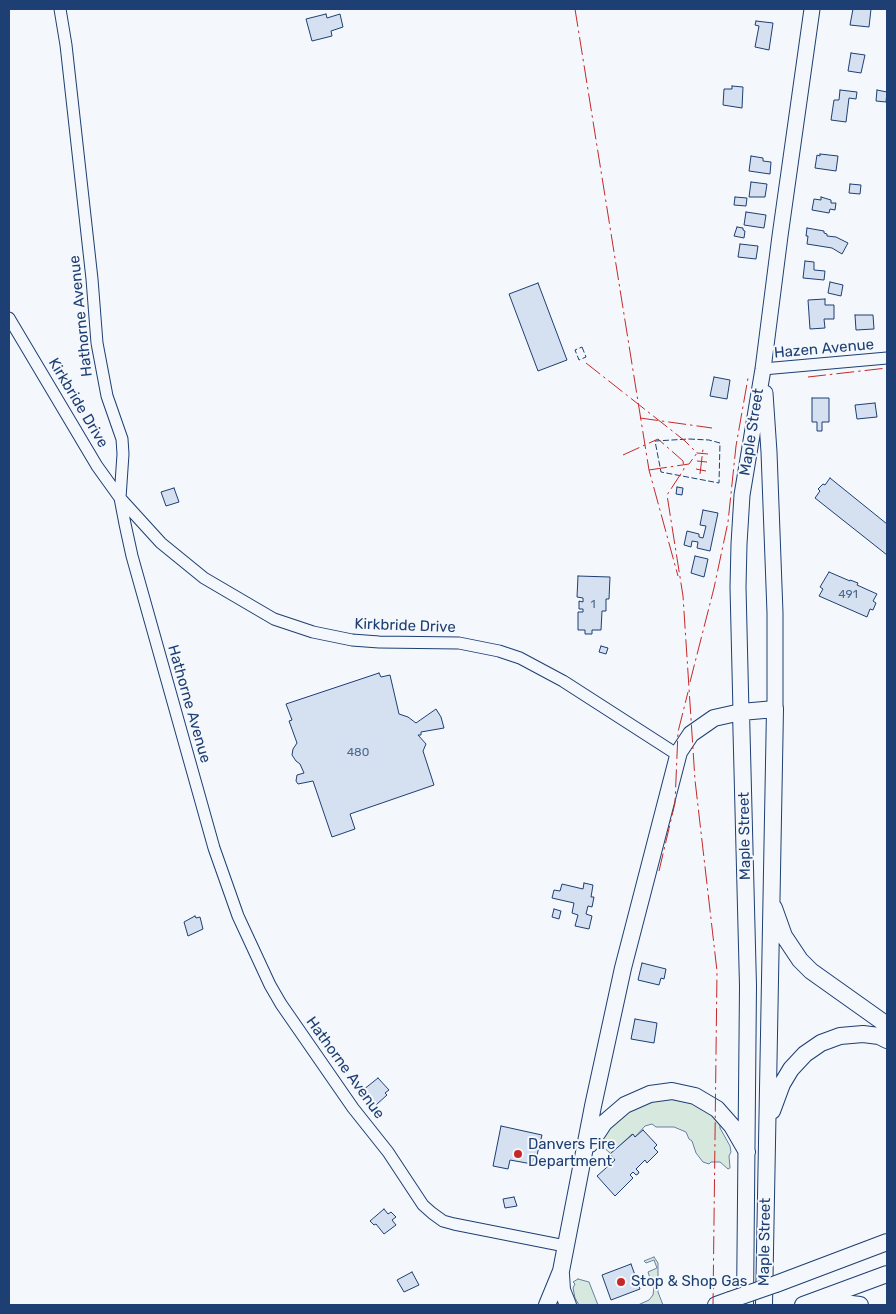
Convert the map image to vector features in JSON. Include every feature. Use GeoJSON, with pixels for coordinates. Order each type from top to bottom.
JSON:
{"type":"FeatureCollection","features":[{"type":"Feature","properties":{"kind":"main road","name":"Maple Street"},"geometry":{"type":"LineString","coordinates":[[730,1303],[747,1152],[748,986],[739,544],[746,470],[763,369],[812,9]]}},
{"type":"Feature","properties":{"kind":"main road","name":"Maple Street"},"geometry":{"type":"LineString","coordinates":[[763,369],[769,452],[776,613],[764,1305]]}},
{"type":"Feature","properties":{"kind":"main road"},"geometry":{"type":"LineString","coordinates":[[547,1305],[560,1271],[630,940],[678,755],[687,738],[703,724],[722,715],[775,710]]}},
{"type":"Feature","properties":{"kind":"main road"},"geometry":{"type":"LineString","coordinates":[[771,890],[776,914],[784,936],[800,960],[811,971],[887,1025]]}},
{"type":"Feature","properties":{"kind":"main road"},"geometry":{"type":"LineString","coordinates":[[767,1147],[770,1122],[777,1096],[791,1069],[805,1054],[821,1043],[840,1036],[863,1034],[879,1036],[887,1040]]}},
{"type":"Feature","properties":{"kind":"main road"},"geometry":{"type":"LineString","coordinates":[[582,1160],[601,1127],[622,1107],[644,1095],[667,1091],[691,1095],[711,1104],[730,1123],[747,1152]]}},
{"type":"Feature","properties":{"kind":"main road"},"geometry":{"type":"LineString","coordinates":[[730,1303],[885,1242]]}},
{"type":"Feature","properties":{"kind":"main road"},"geometry":{"type":"LineString","coordinates":[[560,1271],[562,1290],[568,1305]]}},
{"type":"Feature","properties":{"kind":"main road"},"geometry":{"type":"LineString","coordinates":[[803,1305],[887,1274]]}},
{"type":"Feature","properties":{"kind":"main road"},"geometry":{"type":"LineString","coordinates":[[803,1305],[843,1303],[860,1305]]}},
{"type":"Feature","properties":{"kind":"street","name":"Hathorne Avenue"},"geometry":{"type":"LineString","coordinates":[[60,9],[66,45],[92,279],[97,343],[107,396],[122,439],[123,454],[120,498],[132,556],[214,848],[238,916],[273,991],[311,1050],[388,1152],[423,1205],[432,1214],[454,1224],[565,1246]]}},
{"type":"Feature","properties":{"kind":"street","name":"Kirkbride Drive"},"geometry":{"type":"LineString","coordinates":[[9,318],[97,466],[120,498],[161,543],[204,578],[274,619],[313,632],[352,640],[445,642],[477,645],[499,650],[542,668],[678,755]]}},
{"type":"Feature","properties":{"kind":"street","name":"Hazen Avenue"},"geometry":{"type":"LineString","coordinates":[[763,369],[887,358]]}},
{"type":"Feature","properties":{"kind":"shaded area"},"geometry":{"type":"Polygon","coordinates":[[[664,1098],[697,1104],[714,1115],[715,1120],[720,1123],[720,1128],[730,1146],[730,1168],[728,1169],[720,1162],[711,1162],[709,1164],[703,1162],[696,1153],[692,1141],[686,1132],[674,1127],[656,1127],[652,1124],[645,1126],[635,1137],[632,1134],[611,1154],[599,1143],[623,1112],[664,1098]]]}},
{"type":"Feature","properties":{"kind":"shaded area"},"geometry":{"type":"Polygon","coordinates":[[[654,1257],[658,1263],[658,1292],[663,1305],[638,1305],[649,1300],[656,1286],[653,1277],[650,1278],[648,1272],[657,1268],[654,1260],[646,1263],[644,1261],[654,1257]]]}},
{"type":"Feature","properties":{"kind":"shaded area"},"geometry":{"type":"Polygon","coordinates":[[[578,1279],[589,1282],[598,1305],[579,1305],[573,1288],[575,1284],[573,1282],[578,1279]]]}},
{"type":"Feature","properties":{"kind":"building"},"geometry":{"type":"Polygon","coordinates":[[[853,9],[871,9],[869,27],[850,25],[853,9]]]}},
{"type":"Feature","properties":{"kind":"building"},"geometry":{"type":"Polygon","coordinates":[[[326,14],[327,18],[340,14],[343,27],[331,31],[332,36],[312,41],[306,19],[326,14]]]}},
{"type":"Feature","properties":{"kind":"building"},"geometry":{"type":"Polygon","coordinates":[[[756,21],[773,23],[769,50],[755,47],[759,26],[755,25],[756,21]]]}},
{"type":"Feature","properties":{"kind":"building"},"geometry":{"type":"Polygon","coordinates":[[[851,53],[865,55],[861,73],[848,71],[851,53]]]}},
{"type":"Feature","properties":{"kind":"building"},"geometry":{"type":"Polygon","coordinates":[[[732,86],[743,87],[742,108],[723,105],[724,89],[732,89],[732,86]]]}},
{"type":"Feature","properties":{"kind":"building"},"geometry":{"type":"Polygon","coordinates":[[[840,90],[857,92],[856,99],[849,98],[846,122],[831,120],[834,100],[839,100],[840,90]]]}},
{"type":"Feature","properties":{"kind":"building"},"geometry":{"type":"Polygon","coordinates":[[[877,90],[887,92],[886,102],[876,101],[877,90]]]}},
{"type":"Feature","properties":{"kind":"building"},"geometry":{"type":"Polygon","coordinates":[[[820,154],[838,156],[836,171],[815,168],[817,155],[820,156],[820,154]]]}},
{"type":"Feature","properties":{"kind":"building"},"geometry":{"type":"Polygon","coordinates":[[[751,156],[763,158],[763,161],[771,162],[770,174],[749,171],[751,156]]]}},
{"type":"Feature","properties":{"kind":"building"},"geometry":{"type":"Polygon","coordinates":[[[751,182],[767,184],[765,197],[749,197],[751,182]]]}},
{"type":"Feature","properties":{"kind":"building"},"geometry":{"type":"Polygon","coordinates":[[[850,184],[861,185],[860,194],[849,193],[850,184]]]}},
{"type":"Feature","properties":{"kind":"building"},"geometry":{"type":"Polygon","coordinates":[[[735,197],[747,198],[746,206],[734,205],[735,197]]]}},
{"type":"Feature","properties":{"kind":"building"},"geometry":{"type":"Polygon","coordinates":[[[821,197],[831,200],[831,203],[836,203],[835,210],[830,209],[829,213],[812,210],[814,199],[821,200],[821,197]]]}},
{"type":"Feature","properties":{"kind":"building"},"geometry":{"type":"Polygon","coordinates":[[[746,212],[766,215],[764,228],[744,225],[746,212]]]}},
{"type":"Feature","properties":{"kind":"building"},"geometry":{"type":"Polygon","coordinates":[[[737,227],[743,228],[745,231],[744,238],[734,236],[737,227]]]}},
{"type":"Feature","properties":{"kind":"building"},"geometry":{"type":"Polygon","coordinates":[[[807,228],[824,231],[827,236],[836,237],[848,243],[842,254],[832,248],[807,244],[807,228]]]}},
{"type":"Feature","properties":{"kind":"building"},"geometry":{"type":"Polygon","coordinates":[[[740,244],[758,246],[756,259],[738,257],[740,244]]]}},
{"type":"Feature","properties":{"kind":"building"},"geometry":{"type":"Polygon","coordinates":[[[805,261],[814,262],[814,270],[825,271],[824,280],[803,278],[805,261]]]}},
{"type":"Feature","properties":{"kind":"building"},"geometry":{"type":"Polygon","coordinates":[[[830,282],[843,285],[841,296],[828,293],[830,282]]]}},
{"type":"Feature","properties":{"kind":"building"},"geometry":{"type":"Polygon","coordinates":[[[538,283],[567,360],[538,371],[509,294],[538,283]]]}},
{"type":"Feature","properties":{"kind":"building"},"geometry":{"type":"Polygon","coordinates":[[[825,299],[825,305],[834,305],[834,319],[824,319],[825,328],[810,329],[808,300],[825,299]]]}},
{"type":"Feature","properties":{"kind":"building"},"geometry":{"type":"Polygon","coordinates":[[[855,315],[873,315],[874,329],[856,330],[855,315]]]}},
{"type":"Feature","properties":{"kind":"building"},"geometry":{"type":"Polygon","coordinates":[[[714,377],[730,380],[727,399],[710,396],[714,377]]]}},
{"type":"Feature","properties":{"kind":"building"},"geometry":{"type":"Polygon","coordinates":[[[812,398],[829,398],[829,422],[822,422],[822,431],[817,431],[817,422],[812,422],[812,398]]]}},
{"type":"Feature","properties":{"kind":"building"},"geometry":{"type":"Polygon","coordinates":[[[875,403],[877,417],[857,419],[855,405],[875,403]]]}},
{"type":"Feature","properties":{"kind":"building"},"geometry":{"type":"Polygon","coordinates":[[[830,478],[887,524],[887,555],[815,498],[820,491],[818,489],[823,484],[825,485],[830,478]]]}},
{"type":"Feature","properties":{"kind":"building"},"geometry":{"type":"Polygon","coordinates":[[[677,487],[683,488],[682,495],[676,494],[677,487]]]}},
{"type":"Feature","properties":{"kind":"building"},"geometry":{"type":"Polygon","coordinates":[[[174,488],[179,502],[166,506],[161,492],[174,488]]]}},
{"type":"Feature","properties":{"kind":"building"},"geometry":{"type":"Polygon","coordinates":[[[703,510],[718,513],[710,551],[697,548],[698,542],[692,541],[691,547],[684,545],[687,531],[699,534],[699,537],[703,538],[706,526],[700,525],[703,510]]]}},
{"type":"Feature","properties":{"kind":"building"},"geometry":{"type":"Polygon","coordinates":[[[695,556],[708,559],[704,577],[691,573],[695,556]]]}},
{"type":"Feature","properties":{"kind":"building"},"geometry":{"type":"Polygon","coordinates":[[[829,572],[858,583],[857,585],[877,594],[873,601],[876,603],[873,610],[870,609],[867,617],[819,596],[823,589],[820,587],[829,572]]]}},
{"type":"Feature","properties":{"kind":"building"},"geometry":{"type":"Polygon","coordinates":[[[578,576],[610,577],[609,599],[606,599],[606,611],[602,611],[601,630],[592,630],[592,634],[585,634],[585,630],[578,630],[578,612],[583,612],[583,609],[579,609],[579,601],[583,602],[583,598],[577,597],[578,576]]]}},
{"type":"Feature","properties":{"kind":"building"},"geometry":{"type":"Polygon","coordinates":[[[601,646],[608,648],[606,654],[599,652],[601,646]]]}},
{"type":"Feature","properties":{"kind":"building"},"geometry":{"type":"Polygon","coordinates":[[[379,673],[381,677],[390,675],[399,714],[408,717],[416,723],[436,709],[441,717],[444,728],[421,732],[421,735],[418,735],[426,744],[423,751],[434,785],[350,814],[355,829],[332,837],[313,781],[298,784],[296,781],[297,775],[304,773],[300,764],[292,755],[297,743],[289,721],[292,720],[286,704],[379,673]]]}},
{"type":"Feature","properties":{"kind":"building"},"geometry":{"type":"Polygon","coordinates":[[[584,883],[593,885],[591,897],[594,897],[592,907],[588,906],[586,914],[592,916],[589,929],[575,926],[578,915],[572,913],[574,903],[552,898],[554,890],[560,891],[562,884],[583,889],[584,883]]]}},
{"type":"Feature","properties":{"kind":"building"},"geometry":{"type":"Polygon","coordinates":[[[554,909],[561,911],[559,919],[552,917],[554,909]]]}},
{"type":"Feature","properties":{"kind":"building"},"geometry":{"type":"Polygon","coordinates":[[[195,916],[196,918],[200,917],[203,929],[188,936],[184,922],[195,916]]]}},
{"type":"Feature","properties":{"kind":"building"},"geometry":{"type":"Polygon","coordinates":[[[642,963],[666,969],[664,979],[661,978],[659,985],[638,980],[642,963]]]}},
{"type":"Feature","properties":{"kind":"building"},"geometry":{"type":"Polygon","coordinates":[[[635,1019],[657,1023],[654,1043],[631,1039],[635,1019]]]}},
{"type":"Feature","properties":{"kind":"building"},"geometry":{"type":"Polygon","coordinates":[[[378,1078],[389,1090],[385,1093],[387,1095],[376,1105],[363,1090],[378,1078]]]}},
{"type":"Feature","properties":{"kind":"building"},"geometry":{"type":"Polygon","coordinates":[[[501,1126],[542,1135],[537,1155],[534,1154],[532,1164],[510,1160],[508,1169],[493,1166],[501,1126]]]}},
{"type":"Feature","properties":{"kind":"building"},"geometry":{"type":"Polygon","coordinates":[[[643,1130],[657,1145],[654,1148],[658,1152],[647,1163],[645,1160],[636,1169],[639,1172],[638,1174],[636,1175],[633,1172],[630,1175],[633,1178],[615,1196],[597,1176],[615,1160],[610,1154],[633,1134],[635,1137],[643,1130]]]}},
{"type":"Feature","properties":{"kind":"building"},"geometry":{"type":"Polygon","coordinates":[[[514,1197],[517,1206],[505,1208],[503,1199],[514,1197]]]}},
{"type":"Feature","properties":{"kind":"building"},"geometry":{"type":"Polygon","coordinates":[[[384,1209],[388,1214],[391,1212],[396,1217],[392,1220],[396,1225],[384,1234],[376,1224],[374,1225],[370,1221],[384,1209]]]}},
{"type":"Feature","properties":{"kind":"building","name":"Stop & Shop Gas"},"geometry":{"type":"Polygon","coordinates":[[[631,1264],[640,1289],[611,1300],[602,1275],[631,1264]]]}},
{"type":"Feature","properties":{"kind":"building"},"geometry":{"type":"Polygon","coordinates":[[[412,1272],[419,1285],[404,1292],[397,1280],[412,1272]]]}},
{"type":"Feature","properties":{"kind":"fence"},"geometry":{"type":"LineString","coordinates":[[582,347],[586,357],[579,360],[575,350],[582,347]]}},
{"type":"Feature","properties":{"kind":"fence"},"geometry":{"type":"LineString","coordinates":[[689,439],[709,440],[720,443],[719,483],[661,472],[655,441],[689,439]]}},
{"type":"Feature","properties":{"kind":"power"},"geometry":{"type":"LineString","coordinates":[[575,9],[649,470],[678,576]]}},
{"type":"Feature","properties":{"kind":"power"},"geometry":{"type":"LineString","coordinates":[[586,363],[685,441],[697,453],[708,454]]}},
{"type":"Feature","properties":{"kind":"power"},"geometry":{"type":"LineString","coordinates":[[808,377],[887,368]]}},
{"type":"Feature","properties":{"kind":"power"},"geometry":{"type":"LineString","coordinates":[[690,682],[714,588],[728,522],[736,446],[748,378]]}},
{"type":"Feature","properties":{"kind":"power"},"geometry":{"type":"LineString","coordinates":[[640,418],[712,428]]}},
{"type":"Feature","properties":{"kind":"power"},"geometry":{"type":"LineString","coordinates":[[623,455],[658,439],[683,461],[684,469],[667,495],[683,596],[695,780],[717,971],[713,1305]]}},
{"type":"Feature","properties":{"kind":"power"},"geometry":{"type":"LineString","coordinates":[[700,474],[703,449]]}},
{"type":"Feature","properties":{"kind":"power"},"geometry":{"type":"LineString","coordinates":[[649,470],[689,464],[697,453]]}},
{"type":"Feature","properties":{"kind":"power"},"geometry":{"type":"LineString","coordinates":[[697,461],[707,462]]}},
{"type":"Feature","properties":{"kind":"power"},"geometry":{"type":"LineString","coordinates":[[696,469],[706,471]]}},
{"type":"Feature","properties":{"kind":"power"},"geometry":{"type":"LineString","coordinates":[[659,871],[675,803],[678,732],[688,692]]}},
{"type":"Feature","properties":{"kind":"place","name":"Danvers Fire Department"},"geometry":{"type":"Point","coordinates":[518,1154]}},
{"type":"Feature","properties":{"kind":"place","name":"Stop & Shop Gas"},"geometry":{"type":"Point","coordinates":[621,1282]}}]}
